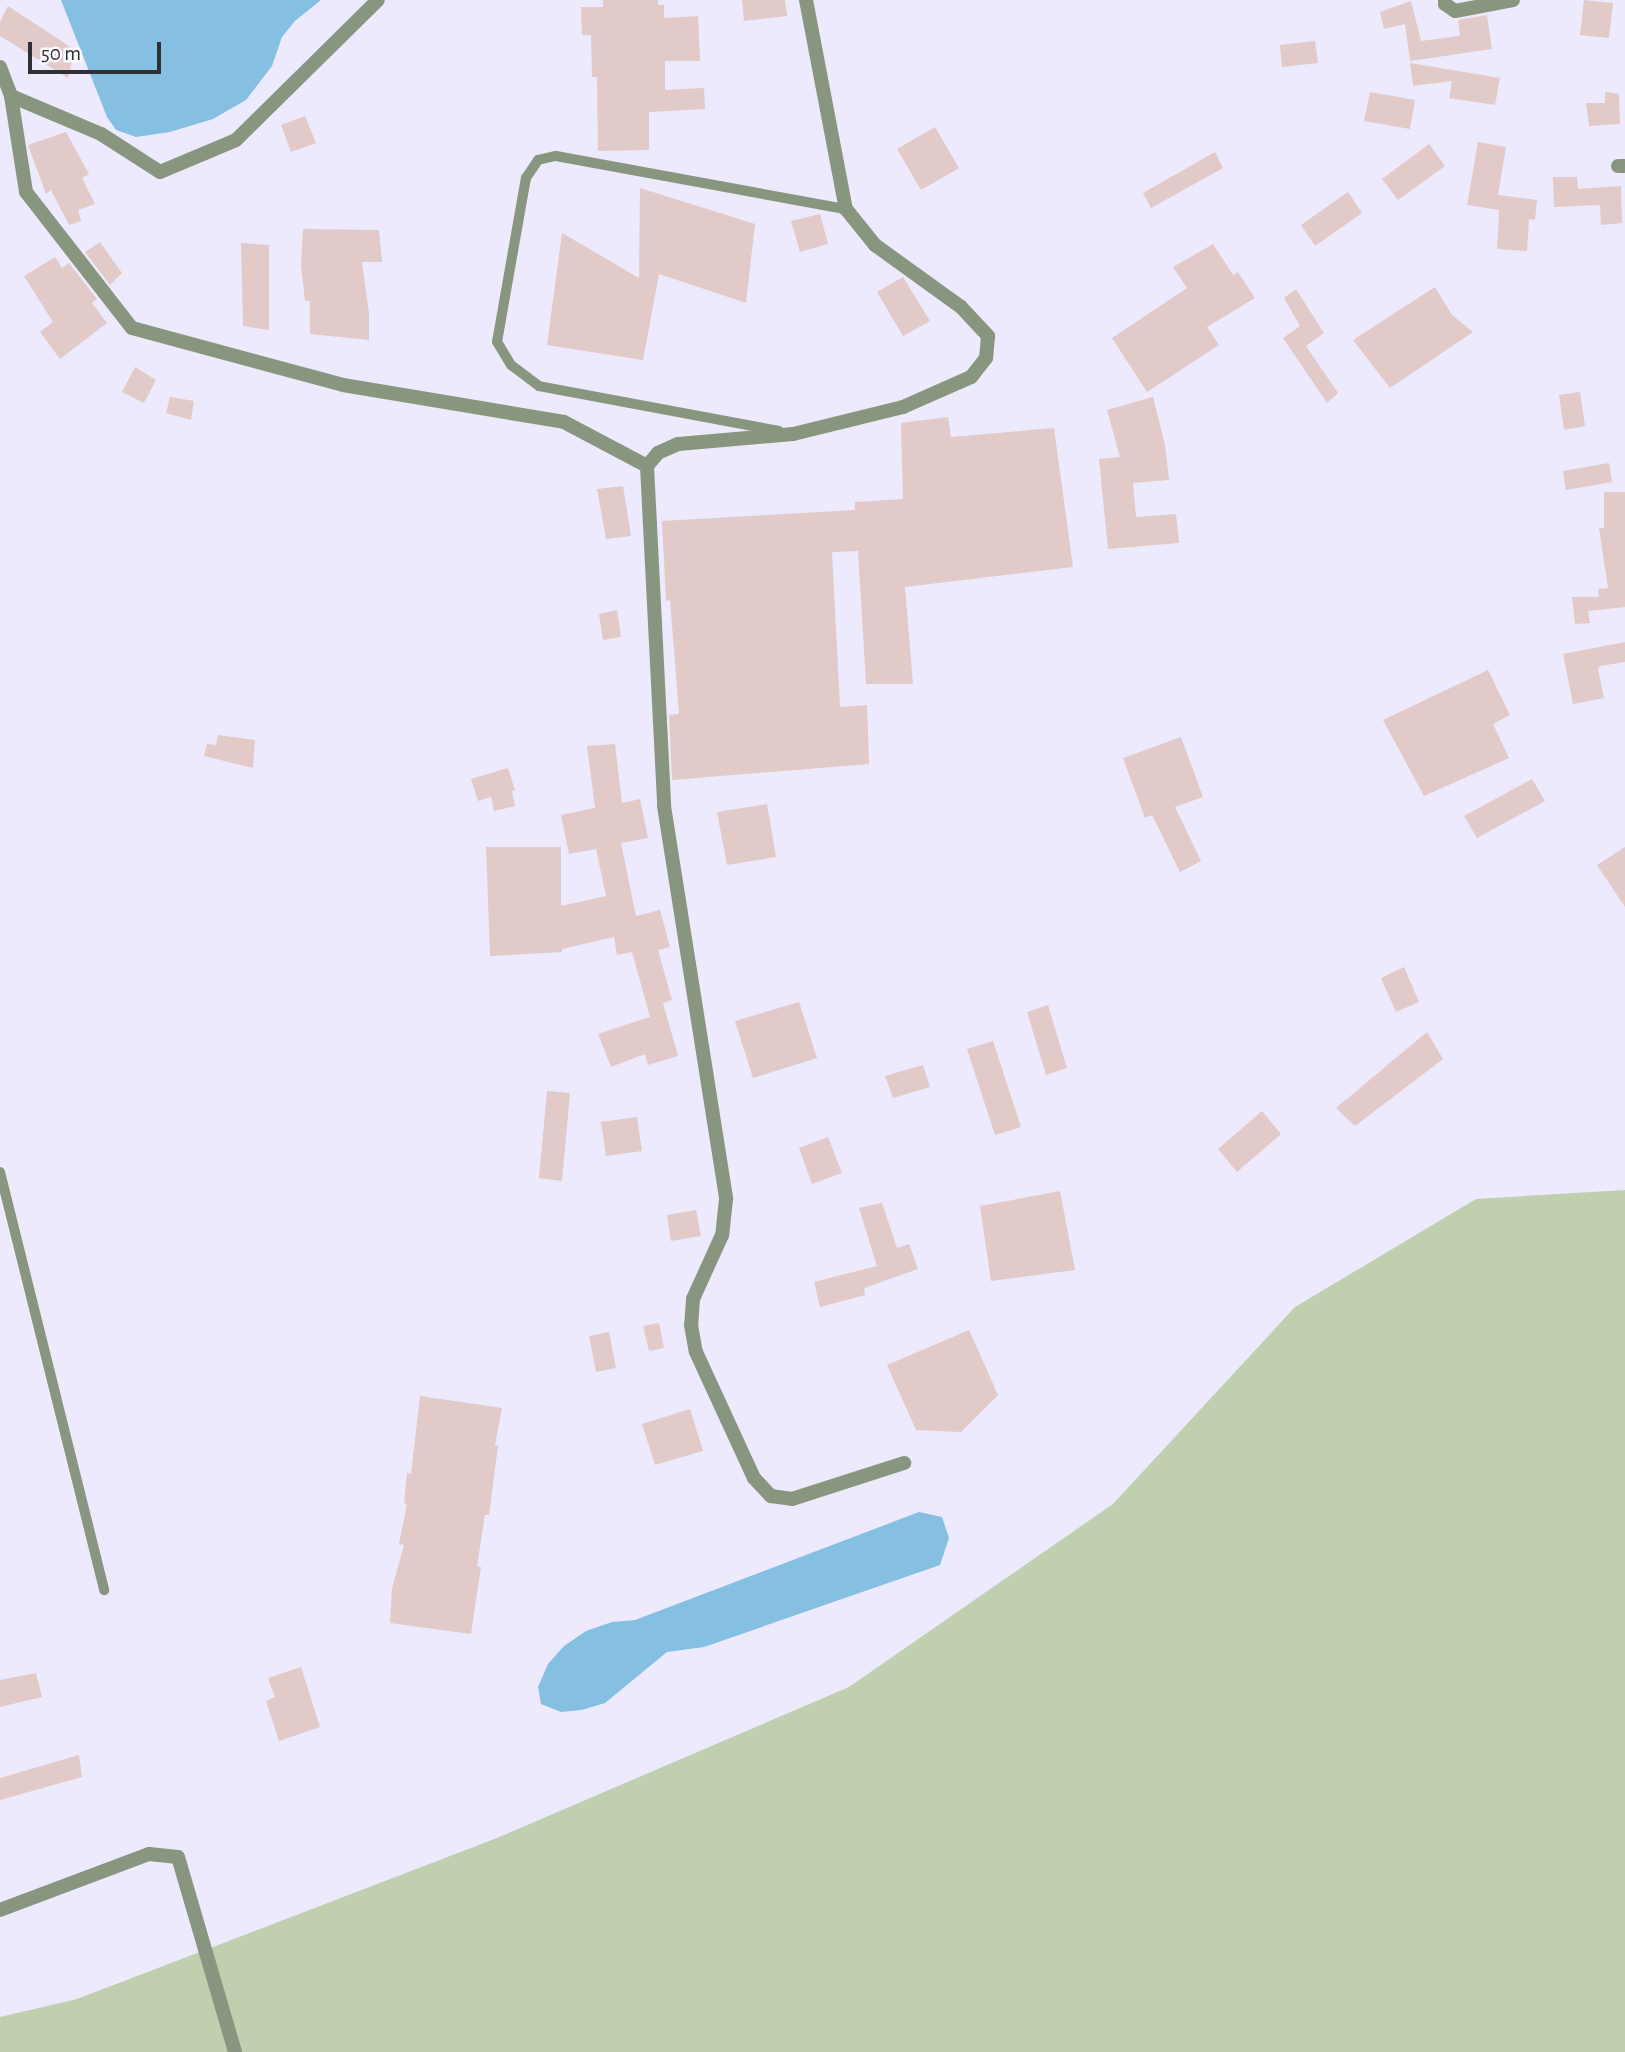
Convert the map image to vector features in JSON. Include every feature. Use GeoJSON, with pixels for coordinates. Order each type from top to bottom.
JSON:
{"type":"FeatureCollection","features":[{"type":"Feature","properties":{"kind":"street"},"geometry":{"type":"LineString","coordinates":[[10,96],[101,134],[160,172],[236,140],[378,0]]}},
{"type":"Feature","properties":{"kind":"street"},"geometry":{"type":"LineString","coordinates":[[806,0],[846,209],[875,246],[961,307],[988,336],[986,358],[971,377],[903,407],[793,434],[678,444],[658,453],[647,466],[664,806],[726,1199],[722,1234],[694,1299],[691,1325],[696,1352],[754,1478],[771,1496],[792,1499],[904,1463]]}},
{"type":"Feature","properties":{"kind":"street"},"geometry":{"type":"LineString","coordinates":[[1445,0],[1445,4],[1455,11],[1513,0]]}},
{"type":"Feature","properties":{"kind":"street"},"geometry":{"type":"LineString","coordinates":[[0,67],[10,96],[26,192],[132,328],[343,385],[564,422],[647,466]]}},
{"type":"Feature","properties":{"kind":"street"},"geometry":{"type":"LineString","coordinates":[[0,1910],[149,1854],[178,1857],[235,2052]]}},
{"type":"Feature","properties":{"kind":"lane"},"geometry":{"type":"LineString","coordinates":[[793,434],[539,386],[512,365],[497,342],[526,178],[538,160],[556,156],[846,209]]}},
{"type":"Feature","properties":{"kind":"lane"},"geometry":{"type":"LineString","coordinates":[[0,1172],[104,1590]]}},
{"type":"Feature","properties":{"kind":"green space"},"geometry":{"type":"Polygon","coordinates":[[[1625,1190],[1625,2052],[0,2052],[0,2017],[77,1999],[497,1838],[849,1687],[1113,1504],[1295,1307],[1476,1199],[1625,1190]]]}},
{"type":"Feature","properties":{"kind":"water"},"geometry":{"type":"Polygon","coordinates":[[[61,0],[321,0],[295,21],[282,37],[272,66],[246,100],[213,119],[170,132],[136,137],[116,130],[107,117],[61,0]]]}},
{"type":"Feature","properties":{"kind":"water"},"geometry":{"type":"Polygon","coordinates":[[[919,1512],[942,1517],[949,1538],[940,1565],[704,1647],[667,1652],[605,1703],[582,1710],[561,1712],[541,1704],[538,1687],[548,1664],[564,1646],[586,1631],[612,1622],[635,1620],[919,1512]]]}},
{"type":"Feature","properties":{"kind":"building"},"geometry":{"type":"Polygon","coordinates":[[[603,0],[658,0],[658,5],[664,5],[664,18],[698,16],[700,61],[665,61],[665,90],[704,88],[705,109],[649,112],[649,150],[598,151],[597,77],[592,77],[591,35],[582,35],[581,7],[603,7],[603,0]]]}},
{"type":"Feature","properties":{"kind":"building"},"geometry":{"type":"Polygon","coordinates":[[[742,0],[785,0],[787,16],[744,21],[742,0]]]}},
{"type":"Feature","properties":{"kind":"building"},"geometry":{"type":"Polygon","coordinates":[[[1584,0],[1613,3],[1609,38],[1580,35],[1584,0]]]}},
{"type":"Feature","properties":{"kind":"building"},"geometry":{"type":"Polygon","coordinates":[[[1411,1],[1421,41],[1460,36],[1458,20],[1487,15],[1492,49],[1410,61],[1405,24],[1384,29],[1380,12],[1411,1]]]}},
{"type":"Feature","properties":{"kind":"building"},"geometry":{"type":"Polygon","coordinates":[[[8,6],[75,50],[68,78],[0,36],[0,22],[8,6]]]}},
{"type":"Feature","properties":{"kind":"building"},"geometry":{"type":"Polygon","coordinates":[[[1315,41],[1318,63],[1282,67],[1280,45],[1315,41]]]}},
{"type":"Feature","properties":{"kind":"building"},"geometry":{"type":"Polygon","coordinates":[[[1410,63],[1500,78],[1495,105],[1449,98],[1452,81],[1413,86],[1410,63]]]}},
{"type":"Feature","properties":{"kind":"building"},"geometry":{"type":"Polygon","coordinates":[[[1370,92],[1415,100],[1410,129],[1364,121],[1370,92]]]}},
{"type":"Feature","properties":{"kind":"building"},"geometry":{"type":"Polygon","coordinates":[[[1605,92],[1619,94],[1620,124],[1589,126],[1586,103],[1605,103],[1605,92]]]}},
{"type":"Feature","properties":{"kind":"building"},"geometry":{"type":"Polygon","coordinates":[[[305,116],[316,143],[291,152],[281,125],[305,116]]]}},
{"type":"Feature","properties":{"kind":"building"},"geometry":{"type":"Polygon","coordinates":[[[935,127],[959,168],[921,190],[897,149],[935,127]]]}},
{"type":"Feature","properties":{"kind":"building"},"geometry":{"type":"Polygon","coordinates":[[[66,132],[89,174],[82,178],[95,204],[78,210],[81,221],[69,225],[51,190],[46,194],[28,145],[66,132]]]}},
{"type":"Feature","properties":{"kind":"building"},"geometry":{"type":"Polygon","coordinates":[[[1478,142],[1506,147],[1498,195],[1537,200],[1535,220],[1529,219],[1527,251],[1497,249],[1499,210],[1467,205],[1478,142]]]}},
{"type":"Feature","properties":{"kind":"building"},"geometry":{"type":"Polygon","coordinates":[[[1429,144],[1445,166],[1398,200],[1382,179],[1429,144]]]}},
{"type":"Feature","properties":{"kind":"building"},"geometry":{"type":"Polygon","coordinates":[[[1215,152],[1223,168],[1151,208],[1143,193],[1215,152]]]}},
{"type":"Feature","properties":{"kind":"building"},"geometry":{"type":"Polygon","coordinates":[[[1553,177],[1577,177],[1578,189],[1621,186],[1622,223],[1601,225],[1600,205],[1554,207],[1553,177]]]}},
{"type":"Feature","properties":{"kind":"building"},"geometry":{"type":"Polygon","coordinates":[[[640,188],[755,224],[746,303],[659,274],[643,360],[547,345],[562,233],[639,278],[640,188]]]}},
{"type":"Feature","properties":{"kind":"building"},"geometry":{"type":"Polygon","coordinates":[[[1348,192],[1362,213],[1315,246],[1301,225],[1348,192]]]}},
{"type":"Feature","properties":{"kind":"building"},"geometry":{"type":"Polygon","coordinates":[[[820,214],[828,244],[800,252],[791,221],[820,214]]]}},
{"type":"Feature","properties":{"kind":"building"},"geometry":{"type":"Polygon","coordinates":[[[303,229],[379,230],[382,262],[362,262],[369,313],[369,340],[310,334],[310,301],[305,301],[301,264],[303,229]]]}},
{"type":"Feature","properties":{"kind":"building"},"geometry":{"type":"Polygon","coordinates":[[[100,242],[122,273],[110,285],[85,252],[100,242]]]}},
{"type":"Feature","properties":{"kind":"building"},"geometry":{"type":"Polygon","coordinates":[[[241,243],[269,245],[269,330],[243,326],[241,243]]]}},
{"type":"Feature","properties":{"kind":"building"},"geometry":{"type":"Polygon","coordinates":[[[1213,244],[1233,275],[1238,272],[1255,298],[1207,327],[1219,345],[1147,392],[1112,338],[1187,288],[1173,267],[1213,244]]]}},
{"type":"Feature","properties":{"kind":"building"},"geometry":{"type":"Polygon","coordinates":[[[55,257],[62,268],[69,263],[97,299],[92,303],[107,323],[60,359],[40,332],[53,322],[24,276],[55,257]]]}},
{"type":"Feature","properties":{"kind":"building"},"geometry":{"type":"Polygon","coordinates":[[[903,277],[930,321],[903,336],[877,292],[903,277]]]}},
{"type":"Feature","properties":{"kind":"building"},"geometry":{"type":"Polygon","coordinates":[[[1435,287],[1452,315],[1473,332],[1390,388],[1353,340],[1435,287]]]}},
{"type":"Feature","properties":{"kind":"building"},"geometry":{"type":"Polygon","coordinates":[[[1296,289],[1324,333],[1306,346],[1338,393],[1327,403],[1283,338],[1300,326],[1284,298],[1296,289]]]}},
{"type":"Feature","properties":{"kind":"building"},"geometry":{"type":"Polygon","coordinates":[[[135,367],[156,380],[144,403],[122,392],[135,367]]]}},
{"type":"Feature","properties":{"kind":"building"},"geometry":{"type":"Polygon","coordinates":[[[1580,392],[1585,426],[1564,430],[1559,395],[1580,392]]]}},
{"type":"Feature","properties":{"kind":"building"},"geometry":{"type":"Polygon","coordinates":[[[170,397],[194,401],[191,420],[166,413],[170,397]]]}},
{"type":"Feature","properties":{"kind":"building"},"geometry":{"type":"Polygon","coordinates":[[[1153,397],[1165,445],[1169,480],[1133,483],[1136,517],[1176,514],[1179,543],[1108,549],[1099,459],[1120,457],[1107,410],[1153,397]]]}},
{"type":"Feature","properties":{"kind":"building"},"geometry":{"type":"Polygon","coordinates":[[[948,417],[951,437],[1054,428],[1073,567],[905,587],[913,684],[866,684],[858,551],[832,552],[840,707],[867,705],[869,764],[672,780],[669,715],[679,714],[670,600],[666,601],[662,521],[855,510],[855,502],[903,499],[901,423],[948,417]]]}},
{"type":"Feature","properties":{"kind":"building"},"geometry":{"type":"Polygon","coordinates":[[[1609,463],[1612,482],[1566,490],[1563,471],[1609,463]]]}},
{"type":"Feature","properties":{"kind":"building"},"geometry":{"type":"Polygon","coordinates":[[[623,486],[631,536],[606,539],[597,489],[623,486]]]}},
{"type":"Feature","properties":{"kind":"building"},"geometry":{"type":"Polygon","coordinates":[[[1604,492],[1625,492],[1625,607],[1588,611],[1590,623],[1575,624],[1572,597],[1599,597],[1598,589],[1608,588],[1599,528],[1604,528],[1604,492]]]}},
{"type":"Feature","properties":{"kind":"building"},"geometry":{"type":"Polygon","coordinates":[[[617,610],[621,637],[603,640],[599,614],[617,610]]]}},
{"type":"Feature","properties":{"kind":"building"},"geometry":{"type":"Polygon","coordinates":[[[1625,642],[1625,662],[1600,666],[1598,669],[1604,698],[1573,704],[1563,654],[1625,642]]]}},
{"type":"Feature","properties":{"kind":"building"},"geometry":{"type":"Polygon","coordinates":[[[1488,670],[1510,715],[1493,724],[1509,758],[1424,796],[1383,720],[1488,670]]]}},
{"type":"Feature","properties":{"kind":"building"},"geometry":{"type":"Polygon","coordinates":[[[218,735],[255,740],[253,768],[204,756],[207,744],[216,745],[218,735]]]}},
{"type":"Feature","properties":{"kind":"building"},"geometry":{"type":"Polygon","coordinates":[[[1181,737],[1203,797],[1175,807],[1201,861],[1180,872],[1152,815],[1145,818],[1123,758],[1181,737]]]}},
{"type":"Feature","properties":{"kind":"building"},"geometry":{"type":"Polygon","coordinates":[[[615,744],[622,803],[640,799],[648,838],[621,843],[636,916],[660,910],[670,947],[658,950],[672,1000],[663,1003],[678,1056],[648,1065],[645,1054],[611,1067],[598,1034],[650,1017],[632,952],[617,955],[614,937],[562,949],[562,952],[490,956],[486,847],[561,847],[561,906],[606,896],[596,849],[569,854],[561,815],[595,808],[587,746],[615,744]]]}},
{"type":"Feature","properties":{"kind":"building"},"geometry":{"type":"Polygon","coordinates":[[[508,768],[515,790],[512,791],[515,806],[494,811],[491,797],[478,801],[471,779],[508,768]]]}},
{"type":"Feature","properties":{"kind":"building"},"geometry":{"type":"Polygon","coordinates":[[[1532,779],[1545,801],[1477,838],[1464,816],[1532,779]]]}},
{"type":"Feature","properties":{"kind":"building"},"geometry":{"type":"Polygon","coordinates":[[[767,804],[776,857],[727,865],[717,812],[767,804]]]}},
{"type":"Feature","properties":{"kind":"building"},"geometry":{"type":"Polygon","coordinates":[[[1625,847],[1625,907],[1597,865],[1625,847]]]}},
{"type":"Feature","properties":{"kind":"building"},"geometry":{"type":"Polygon","coordinates":[[[1404,967],[1419,1002],[1396,1012],[1381,978],[1404,967]]]}},
{"type":"Feature","properties":{"kind":"building"},"geometry":{"type":"Polygon","coordinates":[[[799,1002],[817,1058],[753,1078],[735,1021],[799,1002]]]}},
{"type":"Feature","properties":{"kind":"building"},"geometry":{"type":"Polygon","coordinates":[[[1048,1005],[1067,1068],[1046,1075],[1027,1012],[1048,1005]]]}},
{"type":"Feature","properties":{"kind":"building"},"geometry":{"type":"Polygon","coordinates":[[[1427,1032],[1443,1059],[1355,1126],[1336,1108],[1427,1032]]]}},
{"type":"Feature","properties":{"kind":"building"},"geometry":{"type":"Polygon","coordinates":[[[993,1041],[1021,1127],[995,1135],[967,1049],[993,1041]]]}},
{"type":"Feature","properties":{"kind":"building"},"geometry":{"type":"Polygon","coordinates":[[[923,1065],[930,1087],[893,1098],[885,1076],[923,1065]]]}},
{"type":"Feature","properties":{"kind":"building"},"geometry":{"type":"Polygon","coordinates":[[[547,1091],[570,1093],[562,1181],[539,1178],[547,1091]]]}},
{"type":"Feature","properties":{"kind":"building"},"geometry":{"type":"Polygon","coordinates":[[[1262,1111],[1281,1134],[1237,1172],[1218,1149],[1262,1111]]]}},
{"type":"Feature","properties":{"kind":"building"},"geometry":{"type":"Polygon","coordinates":[[[637,1117],[642,1151],[606,1156],[601,1122],[637,1117]]]}},
{"type":"Feature","properties":{"kind":"building"},"geometry":{"type":"Polygon","coordinates":[[[828,1137],[842,1173],[812,1184],[799,1148],[828,1137]]]}},
{"type":"Feature","properties":{"kind":"building"},"geometry":{"type":"Polygon","coordinates":[[[1060,1191],[1075,1270],[991,1281],[980,1206],[1060,1191]]]}},
{"type":"Feature","properties":{"kind":"building"},"geometry":{"type":"Polygon","coordinates":[[[882,1203],[897,1248],[909,1244],[918,1269],[864,1288],[865,1295],[820,1307],[814,1282],[877,1266],[859,1208],[882,1203]]]}},
{"type":"Feature","properties":{"kind":"building"},"geometry":{"type":"Polygon","coordinates":[[[696,1210],[701,1236],[671,1241],[667,1215],[696,1210]]]}},
{"type":"Feature","properties":{"kind":"building"},"geometry":{"type":"Polygon","coordinates":[[[659,1323],[664,1348],[649,1351],[643,1326],[659,1323]]]}},
{"type":"Feature","properties":{"kind":"building"},"geometry":{"type":"Polygon","coordinates":[[[969,1330],[998,1395],[961,1432],[916,1430],[887,1365],[969,1330]]]}},
{"type":"Feature","properties":{"kind":"building"},"geometry":{"type":"Polygon","coordinates":[[[609,1332],[616,1368],[596,1372],[589,1336],[609,1332]]]}},
{"type":"Feature","properties":{"kind":"building"},"geometry":{"type":"Polygon","coordinates":[[[420,1396],[502,1408],[495,1445],[498,1446],[489,1515],[485,1515],[477,1566],[481,1567],[471,1634],[390,1623],[392,1588],[404,1545],[399,1544],[407,1504],[404,1503],[407,1473],[411,1474],[420,1396]]]}},
{"type":"Feature","properties":{"kind":"building"},"geometry":{"type":"Polygon","coordinates":[[[690,1409],[703,1451],[655,1465],[642,1424],[690,1409]]]}},
{"type":"Feature","properties":{"kind":"building"},"geometry":{"type":"Polygon","coordinates":[[[301,1667],[320,1727],[279,1741],[266,1701],[275,1697],[268,1678],[301,1667]]]}},
{"type":"Feature","properties":{"kind":"building"},"geometry":{"type":"Polygon","coordinates":[[[36,1673],[42,1697],[0,1707],[0,1680],[36,1673]]]}},
{"type":"Feature","properties":{"kind":"building"},"geometry":{"type":"Polygon","coordinates":[[[79,1755],[82,1777],[0,1800],[0,1778],[79,1755]]]}}]}
